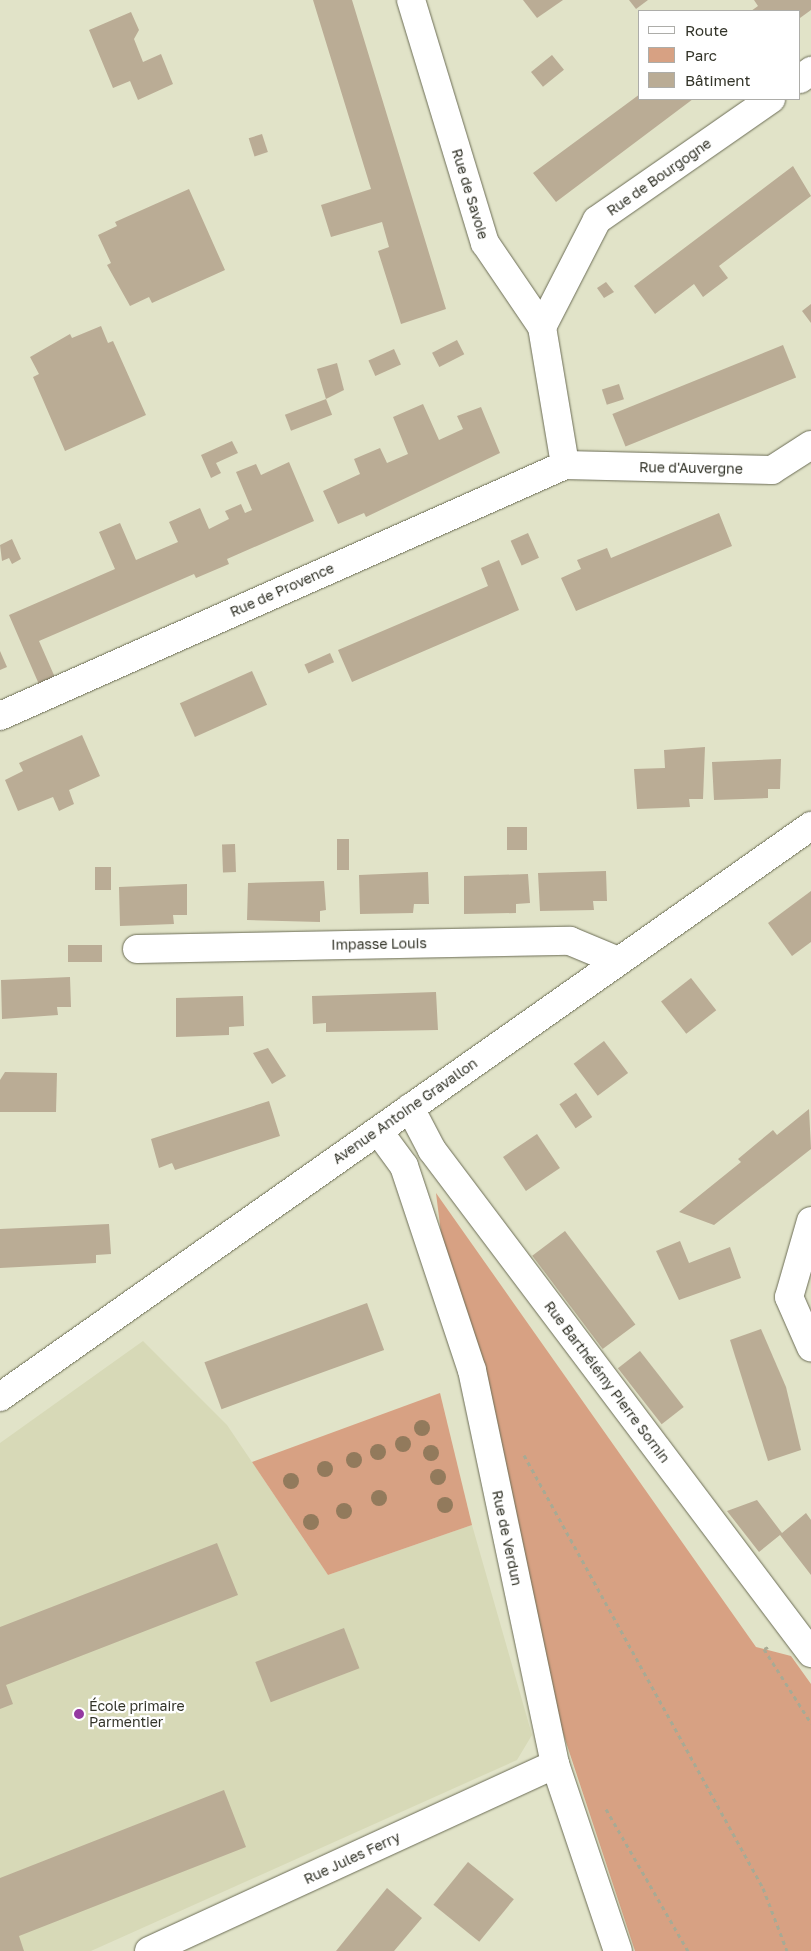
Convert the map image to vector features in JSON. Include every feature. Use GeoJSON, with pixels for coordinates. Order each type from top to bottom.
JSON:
{"type":"FeatureCollection","features":[{"type":"Feature","properties":{"kind":"street","name":"Rue de Savoie"},"geometry":{"type":"LineString","coordinates":[[411,0],[485,244],[542,327],[565,465]]}},
{"type":"Feature","properties":{"kind":"street","name":"Rue de Bourgogne"},"geometry":{"type":"LineString","coordinates":[[542,327],[597,220],[770,100]]}},
{"type":"Feature","properties":{"kind":"street","name":"Rue d'Auvergne"},"geometry":{"type":"LineString","coordinates":[[565,465],[772,470],[811,445]]}},
{"type":"Feature","properties":{"kind":"street","name":"Rue de Provence"},"geometry":{"type":"LineString","coordinates":[[0,716],[565,465]]}},
{"type":"Feature","properties":{"kind":"street","name":"Avenue Antoine Gravallon"},"geometry":{"type":"LineString","coordinates":[[0,1397],[211,1245],[379,1132],[618,960],[811,826]]}},
{"type":"Feature","properties":{"kind":"street","name":"Impasse Louis"},"geometry":{"type":"LineString","coordinates":[[137,949],[570,941],[618,960]]}},
{"type":"Feature","properties":{"kind":"street","name":"Rue Barthélémy Pierre Sornin"},"geometry":{"type":"LineString","coordinates":[[410,1108],[432,1150],[803,1627],[811,1653]]}},
{"type":"Feature","properties":{"kind":"street","name":"Rue de Verdun"},"geometry":{"type":"LineString","coordinates":[[379,1132],[404,1166],[472,1370],[556,1764],[574,1811],[618,1951]]}},
{"type":"Feature","properties":{"kind":"street"},"geometry":{"type":"LineString","coordinates":[[811,1221],[789,1297],[811,1347]]}},
{"type":"Feature","properties":{"kind":"street","name":"Rue Jules Ferry"},"geometry":{"type":"LineString","coordinates":[[149,1951],[556,1764]]}},
{"type":"Feature","properties":{"kind":"path"},"geometry":{"type":"LineString","coordinates":[[520,1448],[763,1888],[787,1951]]}},
{"type":"Feature","properties":{"kind":"path"},"geometry":{"type":"LineString","coordinates":[[574,1811],[603,1804],[688,1951]]}},
{"type":"Feature","properties":{"kind":"shaded area"},"geometry":{"type":"Polygon","coordinates":[[[143,1341],[227,1425],[328,1575],[472,1525],[532,1735],[517,1760],[91,1951],[0,1951],[0,1443],[143,1341]]]}},
{"type":"Feature","properties":{"kind":"green space"},"geometry":{"type":"Polygon","coordinates":[[[436,1193],[756,1647],[791,1656],[811,1684],[811,1951],[635,1951],[562,1730],[442,1241],[436,1193]]]}},
{"type":"Feature","properties":{"kind":"green space"},"geometry":{"type":"Polygon","coordinates":[[[440,1393],[472,1525],[328,1575],[252,1462],[440,1393]]]}},
{"type":"Feature","properties":{"kind":"building"},"geometry":{"type":"Polygon","coordinates":[[[313,0],[352,0],[446,309],[401,324],[378,251],[389,247],[382,222],[331,237],[321,205],[371,189],[313,0]]]}},
{"type":"Feature","properties":{"kind":"building"},"geometry":{"type":"Polygon","coordinates":[[[523,0],[563,0],[537,18],[523,0]]]}},
{"type":"Feature","properties":{"kind":"building"},"geometry":{"type":"Polygon","coordinates":[[[629,0],[648,0],[636,9],[629,0]]]}},
{"type":"Feature","properties":{"kind":"building"},"geometry":{"type":"Polygon","coordinates":[[[754,0],[811,0],[811,10],[801,17],[801,10],[752,10],[758,6],[754,0]]]}},
{"type":"Feature","properties":{"kind":"building"},"geometry":{"type":"Polygon","coordinates":[[[131,12],[139,30],[134,39],[143,62],[161,54],[173,84],[138,100],[130,81],[113,88],[89,30],[131,12]]]}},
{"type":"Feature","properties":{"kind":"building"},"geometry":{"type":"Polygon","coordinates":[[[552,55],[564,70],[543,87],[531,72],[552,55]]]}},
{"type":"Feature","properties":{"kind":"building"},"geometry":{"type":"Polygon","coordinates":[[[638,95],[638,100],[692,100],[556,202],[533,173],[638,95]]]}},
{"type":"Feature","properties":{"kind":"building"},"geometry":{"type":"Polygon","coordinates":[[[262,134],[268,152],[255,156],[249,138],[262,134]]]}},
{"type":"Feature","properties":{"kind":"building"},"geometry":{"type":"Polygon","coordinates":[[[793,166],[811,196],[719,266],[728,278],[703,297],[694,284],[655,314],[634,286],[793,166]]]}},
{"type":"Feature","properties":{"kind":"building"},"geometry":{"type":"Polygon","coordinates":[[[189,189],[225,270],[152,303],[149,297],[130,306],[107,265],[111,263],[98,235],[117,226],[115,222],[189,189]]]}},
{"type":"Feature","properties":{"kind":"building"},"geometry":{"type":"Polygon","coordinates":[[[606,282],[614,292],[604,298],[597,288],[606,282]]]}},
{"type":"Feature","properties":{"kind":"building"},"geometry":{"type":"Polygon","coordinates":[[[811,304],[811,323],[802,311],[811,304]]]}},
{"type":"Feature","properties":{"kind":"building"},"geometry":{"type":"Polygon","coordinates":[[[101,326],[108,343],[113,341],[146,415],[65,451],[33,377],[39,374],[30,357],[70,334],[72,338],[101,326]]]}},
{"type":"Feature","properties":{"kind":"building"},"geometry":{"type":"Polygon","coordinates":[[[457,340],[464,354],[439,367],[432,353],[457,340]]]}},
{"type":"Feature","properties":{"kind":"building"},"geometry":{"type":"Polygon","coordinates":[[[783,345],[796,377],[626,446],[612,414],[783,345]]]}},
{"type":"Feature","properties":{"kind":"building"},"geometry":{"type":"Polygon","coordinates":[[[394,349],[401,365],[375,376],[368,360],[394,349]]]}},
{"type":"Feature","properties":{"kind":"building"},"geometry":{"type":"Polygon","coordinates":[[[337,363],[344,390],[326,399],[317,369],[337,363]]]}},
{"type":"Feature","properties":{"kind":"building"},"geometry":{"type":"Polygon","coordinates":[[[619,384],[624,399],[607,405],[602,390],[619,384]]]}},
{"type":"Feature","properties":{"kind":"building"},"geometry":{"type":"Polygon","coordinates":[[[326,399],[332,415],[291,431],[285,415],[326,399]]]}},
{"type":"Feature","properties":{"kind":"building"},"geometry":{"type":"Polygon","coordinates":[[[423,404],[439,440],[463,429],[457,416],[481,407],[500,453],[366,517],[364,513],[338,524],[323,491],[360,474],[354,459],[380,448],[387,463],[408,454],[393,417],[423,404]]]}},
{"type":"Feature","properties":{"kind":"building"},"geometry":{"type":"Polygon","coordinates":[[[232,441],[238,453],[216,463],[221,473],[211,478],[201,455],[232,441]]]}},
{"type":"Feature","properties":{"kind":"building"},"geometry":{"type":"Polygon","coordinates":[[[289,462],[314,521],[227,559],[229,564],[196,578],[194,574],[39,641],[57,682],[41,689],[9,615],[115,569],[99,532],[120,523],[136,560],[178,542],[169,522],[200,508],[209,529],[229,519],[225,511],[241,504],[245,513],[252,510],[236,472],[256,464],[261,475],[289,462]]]}},
{"type":"Feature","properties":{"kind":"building"},"geometry":{"type":"Polygon","coordinates":[[[719,513],[732,546],[576,611],[561,578],[581,569],[577,560],[607,548],[611,558],[719,513]]]}},
{"type":"Feature","properties":{"kind":"building"},"geometry":{"type":"Polygon","coordinates":[[[528,533],[539,558],[522,565],[511,541],[528,533]]]}},
{"type":"Feature","properties":{"kind":"building"},"geometry":{"type":"Polygon","coordinates":[[[12,539],[21,559],[12,564],[9,558],[2,561],[0,545],[12,539]]]}},
{"type":"Feature","properties":{"kind":"building"},"geometry":{"type":"Polygon","coordinates":[[[499,560],[519,610],[352,682],[338,650],[488,586],[481,568],[499,560]]]}},
{"type":"Feature","properties":{"kind":"building"},"geometry":{"type":"Polygon","coordinates":[[[0,651],[7,667],[0,670],[0,651]]]}},
{"type":"Feature","properties":{"kind":"building"},"geometry":{"type":"Polygon","coordinates":[[[330,653],[334,662],[308,674],[304,664],[330,653]]]}},
{"type":"Feature","properties":{"kind":"building"},"geometry":{"type":"Polygon","coordinates":[[[252,671],[267,705],[195,737],[180,703],[252,671]]]}},
{"type":"Feature","properties":{"kind":"building"},"geometry":{"type":"Polygon","coordinates":[[[82,735],[100,776],[69,790],[74,804],[59,811],[53,797],[18,811],[5,780],[23,771],[19,763],[82,735]]]}},
{"type":"Feature","properties":{"kind":"building"},"geometry":{"type":"Polygon","coordinates":[[[705,747],[703,799],[689,799],[690,807],[637,809],[634,769],[665,768],[664,750],[705,747]]]}},
{"type":"Feature","properties":{"kind":"building"},"geometry":{"type":"Polygon","coordinates":[[[781,759],[780,789],[768,789],[768,798],[714,800],[712,762],[781,759]]]}},
{"type":"Feature","properties":{"kind":"building"},"geometry":{"type":"Polygon","coordinates":[[[507,827],[527,827],[527,850],[507,850],[507,827]]]}},
{"type":"Feature","properties":{"kind":"building"},"geometry":{"type":"Polygon","coordinates":[[[337,839],[349,839],[349,870],[337,870],[337,839]]]}},
{"type":"Feature","properties":{"kind":"building"},"geometry":{"type":"Polygon","coordinates":[[[222,844],[235,844],[236,872],[223,872],[222,844]]]}},
{"type":"Feature","properties":{"kind":"building"},"geometry":{"type":"Polygon","coordinates":[[[95,867],[111,867],[111,890],[95,890],[95,867]]]}},
{"type":"Feature","properties":{"kind":"building"},"geometry":{"type":"Polygon","coordinates":[[[606,871],[607,901],[593,901],[594,910],[540,911],[538,873],[606,871]]]}},
{"type":"Feature","properties":{"kind":"building"},"geometry":{"type":"Polygon","coordinates":[[[428,872],[429,904],[414,904],[413,913],[360,914],[359,875],[428,872]]]}},
{"type":"Feature","properties":{"kind":"building"},"geometry":{"type":"Polygon","coordinates":[[[528,874],[530,903],[516,904],[516,913],[464,914],[464,876],[528,874]]]}},
{"type":"Feature","properties":{"kind":"building"},"geometry":{"type":"Polygon","coordinates":[[[324,881],[326,910],[320,911],[320,922],[247,920],[248,883],[324,881]]]}},
{"type":"Feature","properties":{"kind":"building"},"geometry":{"type":"Polygon","coordinates":[[[187,884],[187,915],[173,915],[174,924],[120,926],[119,887],[187,884]]]}},
{"type":"Feature","properties":{"kind":"building"},"geometry":{"type":"Polygon","coordinates":[[[811,891],[811,942],[792,956],[768,923],[811,891]]]}},
{"type":"Feature","properties":{"kind":"building"},"geometry":{"type":"Polygon","coordinates":[[[68,945],[102,945],[102,962],[68,962],[68,945]]]}},
{"type":"Feature","properties":{"kind":"building"},"geometry":{"type":"Polygon","coordinates":[[[70,977],[71,1007],[57,1007],[58,1015],[2,1019],[1,980],[70,977]]]}},
{"type":"Feature","properties":{"kind":"building"},"geometry":{"type":"Polygon","coordinates":[[[691,978],[716,1010],[686,1034],[661,1001],[691,978]]]}},
{"type":"Feature","properties":{"kind":"building"},"geometry":{"type":"Polygon","coordinates":[[[436,992],[438,1030],[326,1032],[326,1023],[313,1024],[312,996],[436,992]]]}},
{"type":"Feature","properties":{"kind":"building"},"geometry":{"type":"Polygon","coordinates":[[[243,996],[244,1026],[229,1027],[229,1035],[176,1037],[176,998],[243,996]]]}},
{"type":"Feature","properties":{"kind":"building"},"geometry":{"type":"Polygon","coordinates":[[[604,1041],[628,1073],[598,1096],[574,1064],[604,1041]]]}},
{"type":"Feature","properties":{"kind":"building"},"geometry":{"type":"Polygon","coordinates":[[[268,1048],[286,1076],[272,1084],[253,1053],[268,1048]]]}},
{"type":"Feature","properties":{"kind":"building"},"geometry":{"type":"Polygon","coordinates":[[[5,1072],[57,1073],[56,1112],[0,1112],[0,1080],[5,1072]]]}},
{"type":"Feature","properties":{"kind":"building"},"geometry":{"type":"Polygon","coordinates":[[[576,1093],[592,1117],[576,1128],[559,1104],[576,1093]]]}},
{"type":"Feature","properties":{"kind":"building"},"geometry":{"type":"Polygon","coordinates":[[[269,1101],[280,1136],[175,1170],[172,1163],[159,1168],[151,1139],[269,1101]]]}},
{"type":"Feature","properties":{"kind":"building"},"geometry":{"type":"Polygon","coordinates":[[[809,1109],[811,1149],[714,1225],[679,1212],[741,1162],[738,1159],[773,1130],[777,1135],[809,1109]]]}},
{"type":"Feature","properties":{"kind":"building"},"geometry":{"type":"Polygon","coordinates":[[[537,1134],[560,1168],[526,1191],[503,1157],[537,1134]]]}},
{"type":"Feature","properties":{"kind":"building"},"geometry":{"type":"Polygon","coordinates":[[[109,1224],[111,1254],[96,1255],[96,1263],[0,1268],[0,1229],[109,1224]]]}},
{"type":"Feature","properties":{"kind":"building"},"geometry":{"type":"Polygon","coordinates":[[[565,1231],[635,1324],[603,1349],[532,1256],[565,1231]]]}},
{"type":"Feature","properties":{"kind":"building"},"geometry":{"type":"Polygon","coordinates":[[[680,1241],[689,1263],[730,1247],[741,1278],[679,1300],[656,1251],[680,1241]]]}},
{"type":"Feature","properties":{"kind":"building"},"geometry":{"type":"Polygon","coordinates":[[[367,1303],[384,1350],[222,1409],[204,1362],[367,1303]]]}},
{"type":"Feature","properties":{"kind":"building"},"geometry":{"type":"Polygon","coordinates":[[[761,1329],[786,1387],[801,1450],[768,1461],[730,1340],[761,1329]]]}},
{"type":"Feature","properties":{"kind":"building"},"geometry":{"type":"Polygon","coordinates":[[[640,1351],[684,1407],[662,1424],[618,1368],[640,1351]]]}},
{"type":"Feature","properties":{"kind":"building"},"geometry":{"type":"Polygon","coordinates":[[[757,1500],[782,1533],[806,1513],[811,1520],[811,1575],[780,1535],[759,1552],[727,1511],[757,1500]]]}},
{"type":"Feature","properties":{"kind":"building"},"geometry":{"type":"Polygon","coordinates":[[[217,1543],[238,1595],[6,1685],[13,1704],[0,1709],[0,1627],[217,1543]]]}},
{"type":"Feature","properties":{"kind":"building"},"geometry":{"type":"Polygon","coordinates":[[[344,1628],[359,1668],[271,1702],[255,1662],[344,1628]]]}},
{"type":"Feature","properties":{"kind":"building"},"geometry":{"type":"Polygon","coordinates":[[[224,1790],[246,1847],[19,1936],[24,1951],[0,1951],[0,1878],[224,1790]]]}},
{"type":"Feature","properties":{"kind":"building"},"geometry":{"type":"Polygon","coordinates":[[[468,1862],[514,1899],[479,1942],[433,1905],[468,1862]]]}},
{"type":"Feature","properties":{"kind":"building"},"geometry":{"type":"Polygon","coordinates":[[[387,1888],[422,1918],[394,1951],[336,1951],[387,1888]]]}},
{"type":"Feature","properties":{"kind":"place","name":"École primaire Parmentier"},"geometry":{"type":"Point","coordinates":[79,1714]}}]}
